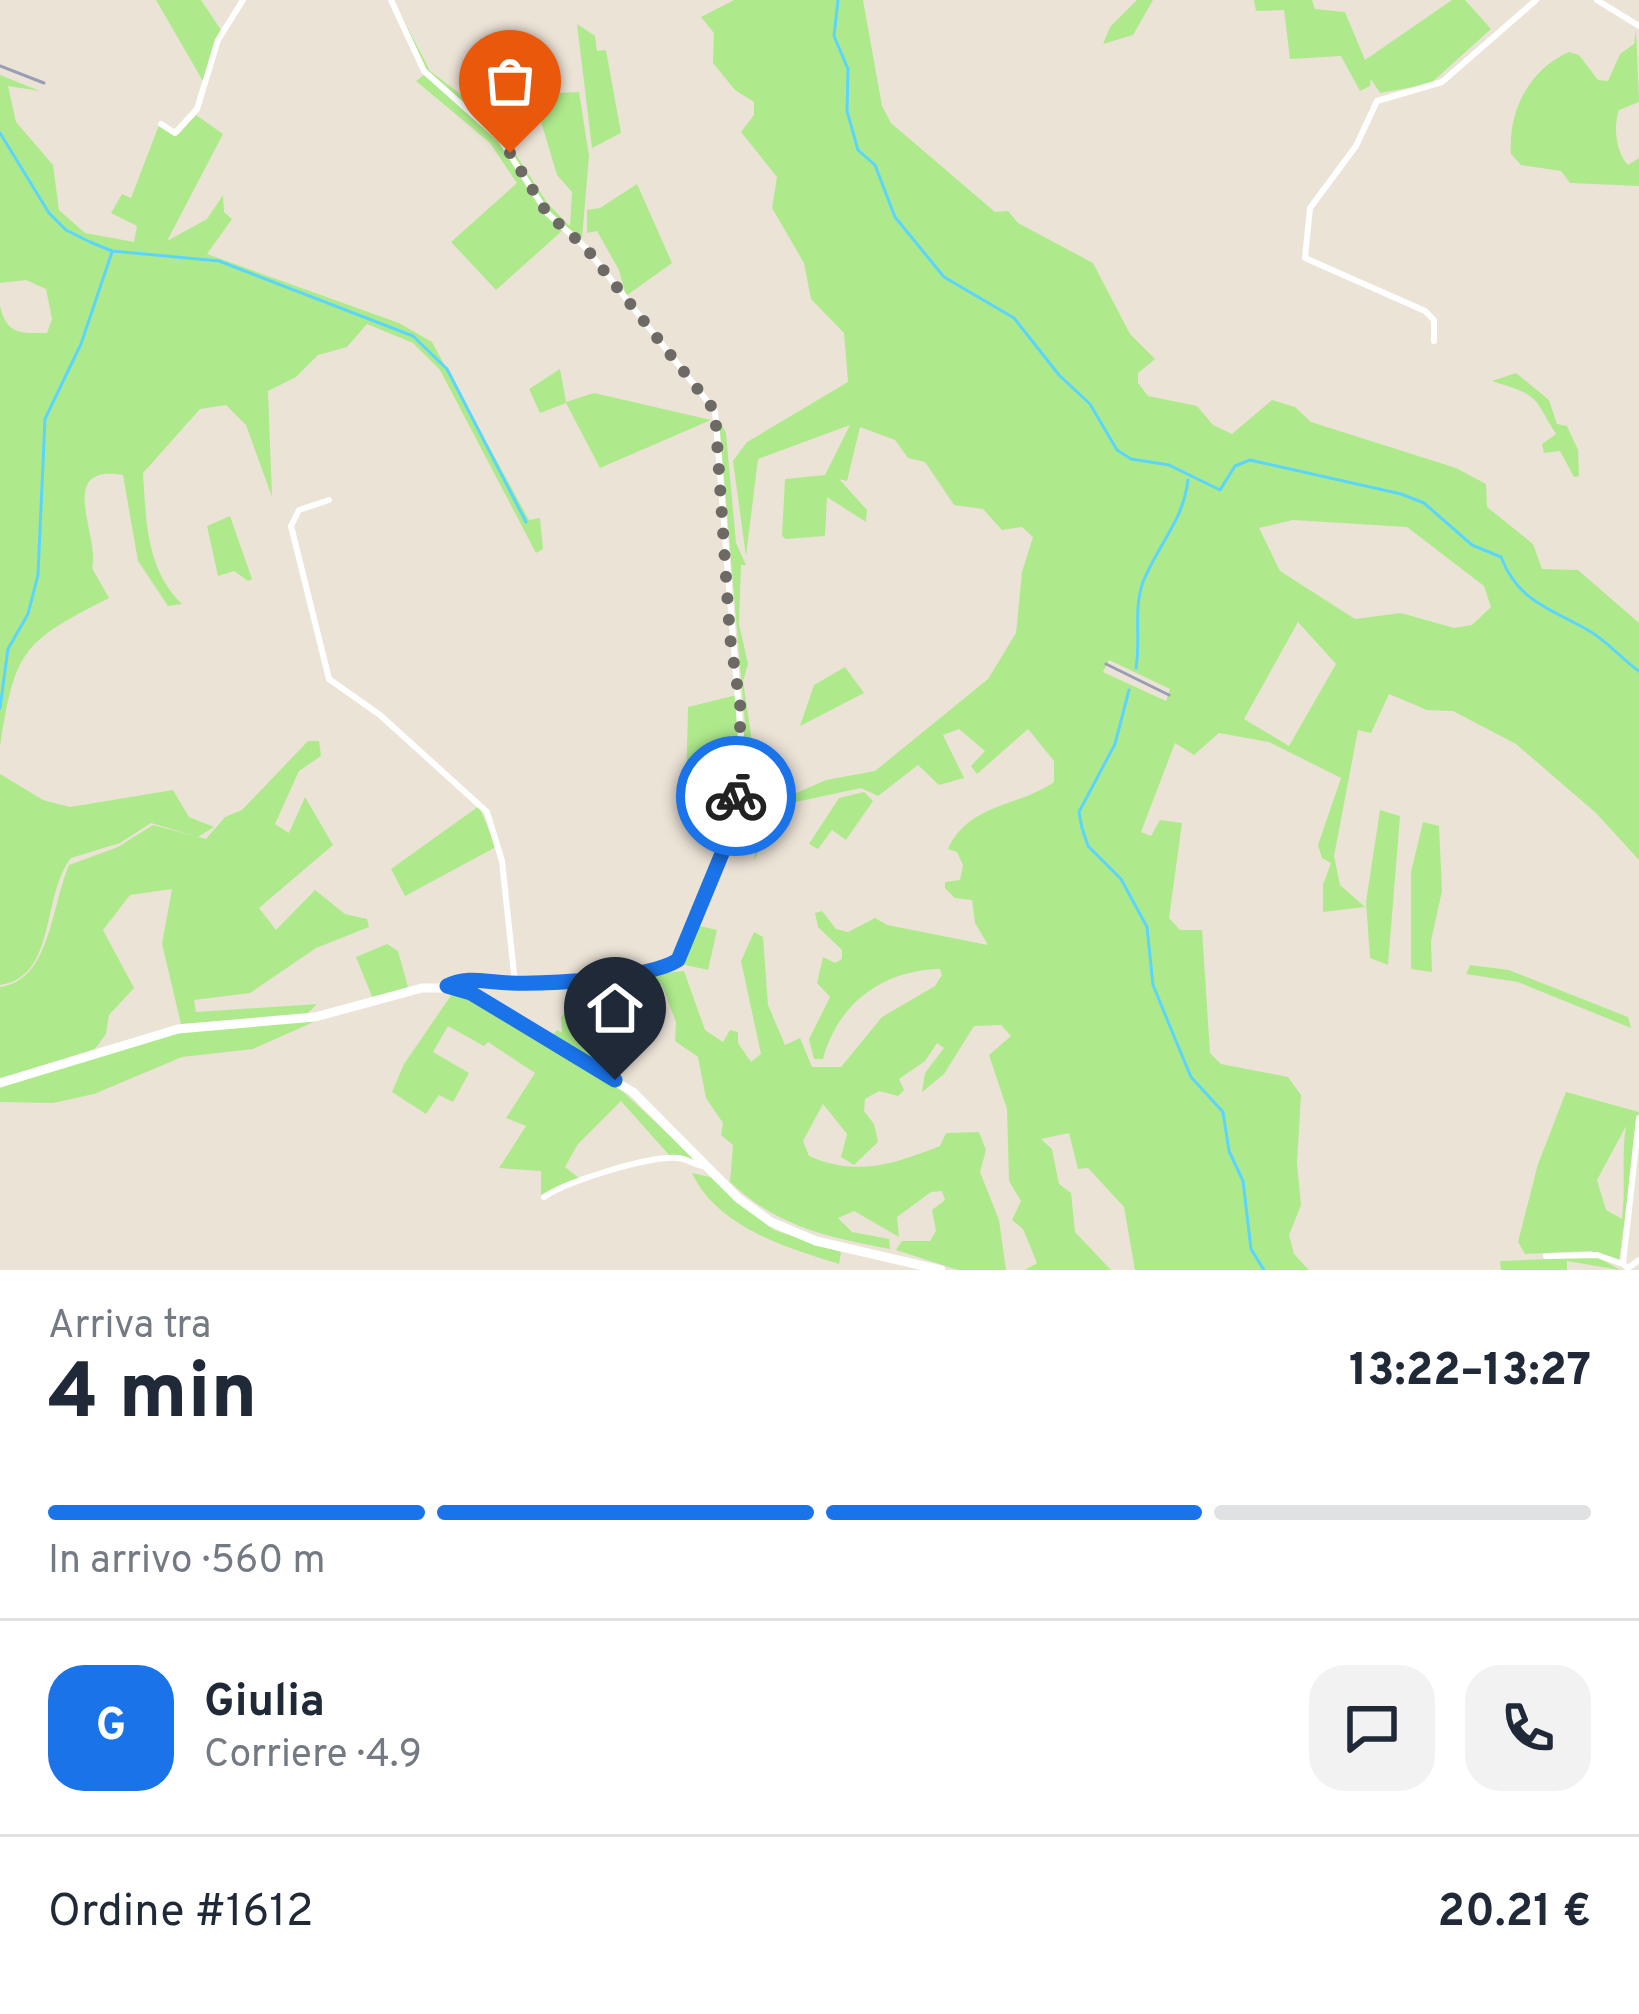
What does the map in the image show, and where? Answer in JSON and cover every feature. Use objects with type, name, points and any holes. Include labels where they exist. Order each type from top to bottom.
[{"type":"main road","points":[[0,1084],[183,1028],[315,1017],[422,988],[447,986],[491,1004],[626,1086],[753,1210],[790,1231],[941,1270]]},
{"type":"street","points":[[160,124],[173,134],[190,121],[218,40],[243,0]]},
{"type":"street","points":[[391,0],[424,73],[500,140],[547,213],[586,248],[711,404],[719,433],[730,637],[741,711],[741,754],[727,843],[678,960],[659,968],[515,983],[466,980],[447,986]]},
{"type":"street","points":[[1434,341],[1434,320],[1425,311],[1305,258],[1310,208],[1356,146],[1377,101],[1442,82],[1536,0]]},
{"type":"street","points":[[1597,0],[1639,26]]},
{"type":"street","points":[[329,500],[297,512],[291,529],[329,679],[380,716],[487,812],[502,855],[515,983]]},
{"type":"street","points":[[1624,1264],[1639,1118]]},
{"type":"street","points":[[544,1198],[570,1183],[628,1167],[680,1158],[708,1167]]},
{"type":"street","points":[[1546,1256],[1597,1255],[1632,1267],[1639,1260]]},
{"type":"green space","points":[[156,0],[201,0],[221,30],[204,83]]},
{"type":"green space","points":[[734,0],[863,0],[882,106],[891,123],[995,212],[1008,211],[1018,223],[1093,263],[1130,334],[1155,359],[1138,373],[1138,383],[1148,396],[1197,406],[1213,425],[1232,434],[1272,400],[1295,407],[1311,422],[1456,468],[1486,484],[1487,507],[1533,544],[1542,569],[1578,570],[1639,623],[1639,860],[1596,813],[1516,744],[1453,711],[1427,710],[1389,694],[1371,733],[1358,730],[1334,856],[1340,885],[1365,907],[1323,912],[1323,885],[1331,863],[1322,858],[1318,845],[1341,778],[1269,742],[1219,733],[1194,755],[1175,743],[1141,832],[1151,836],[1160,820],[1182,823],[1169,918],[1180,930],[1202,930],[1210,1053],[1221,1064],[1288,1077],[1301,1095],[1297,1163],[1301,1205],[1289,1235],[1294,1254],[1309,1270],[1135,1270],[1124,1207],[1088,1168],[1078,1169],[1069,1133],[1041,1139],[1052,1149],[1059,1184],[1071,1193],[1075,1232],[1111,1270],[1025,1270],[1037,1263],[1023,1229],[1012,1220],[1021,1201],[1009,1181],[1007,1109],[989,1055],[1011,1036],[1001,1025],[974,1026],[944,1074],[922,1092],[925,1073],[944,1048],[937,1043],[925,1061],[899,1079],[904,1090],[898,1096],[879,1091],[865,1099],[864,1111],[874,1124],[878,1142],[854,1165],[841,1157],[847,1134],[823,1104],[803,1141],[809,1156],[859,1167],[891,1163],[940,1146],[946,1133],[979,1132],[986,1150],[980,1172],[999,1220],[1006,1270],[958,1270],[896,1250],[902,1241],[930,1241],[936,1231],[932,1210],[945,1200],[942,1191],[931,1192],[897,1217],[899,1237],[854,1211],[838,1218],[852,1232],[889,1239],[890,1249],[804,1228],[766,1210],[730,1182],[733,1145],[721,1135],[723,1123],[706,1098],[698,1057],[675,1041],[676,1022],[662,985],[573,992],[564,983],[684,971],[705,1030],[723,1042],[730,1030],[738,1032],[738,1043],[751,1062],[761,1054],[741,961],[754,932],[763,937],[768,1005],[785,1045],[800,1038],[812,1067],[841,1067],[882,1017],[935,986],[942,975],[940,969],[919,971],[866,993],[840,1021],[823,1059],[814,1059],[809,1039],[830,997],[817,983],[823,957],[835,963],[842,959],[842,950],[818,927],[815,913],[822,911],[836,929],[848,932],[875,918],[887,925],[988,945],[975,923],[972,900],[955,898],[945,888],[945,882],[960,880],[963,865],[957,852],[948,849],[968,823],[1054,782],[1054,761],[1028,729],[977,774],[971,766],[985,751],[959,729],[943,735],[964,778],[939,785],[918,765],[878,796],[861,788],[758,810],[826,780],[875,771],[988,679],[1016,633],[1022,572],[1033,537],[1022,527],[1002,530],[983,509],[954,505],[925,462],[908,458],[895,440],[860,427],[847,481],[839,479],[867,510],[866,522],[827,497],[825,536],[786,539],[782,536],[785,479],[825,475],[850,425],[758,459],[746,556],[733,461],[747,442],[848,382],[844,333],[811,299],[804,263],[772,208],[777,177],[741,132],[754,115],[754,102],[735,90],[713,63],[714,33],[701,17]],"holes":[[[1293,520],[1407,527],[1484,586],[1491,607],[1472,625],[1454,628],[1401,613],[1355,619],[1280,571],[1259,528]],[[1298,622],[1336,664],[1289,746],[1244,719]],[[1109,660],[1170,689],[1166,701],[1103,672]]]},
{"type":"green space","points":[[1137,0],[1153,0],[1133,35],[1103,44],[1110,27]]},
{"type":"green space","points":[[1254,0],[1312,0],[1315,9],[1345,12],[1365,60],[1452,0],[1465,0],[1491,29],[1430,84],[1380,93],[1371,79],[1370,86],[1360,91],[1341,56],[1290,59],[1284,10],[1256,11]]},
{"type":"green space","points":[[395,3],[430,71],[492,118],[548,204],[570,226],[572,192],[557,175],[530,85],[542,76],[558,93],[579,92],[589,156],[582,238],[552,216],[501,138],[425,69]]},
{"type":"green space","points":[[577,24],[595,36],[597,51],[606,50],[621,133],[592,148]]},
{"type":"green space","points":[[1636,29],[1639,102],[1619,110],[1616,131],[1628,165],[1639,158],[1639,186],[1570,183],[1561,171],[1521,165],[1511,154],[1511,138],[1517,108],[1532,81],[1569,52],[1579,55],[1598,80],[1608,81],[1620,54],[1634,44]]},
{"type":"green space","points":[[0,75],[40,91],[8,86],[16,122],[53,165],[59,210],[85,233],[134,242],[137,226],[111,213],[122,194],[131,198],[159,125],[178,135],[196,115],[223,134],[167,241],[207,219],[223,195],[224,212],[232,219],[207,254],[399,323],[432,342],[529,520],[540,518],[543,549],[536,553],[440,370],[413,343],[367,324],[347,347],[318,355],[296,377],[268,391],[272,497],[246,425],[226,405],[200,409],[143,473],[155,560],[182,604],[168,606],[138,561],[123,475],[102,474],[90,480],[85,506],[92,568],[109,598],[57,626],[28,653],[11,689],[0,747],[0,306],[6,322],[22,332],[47,333],[52,319],[46,289],[26,280],[0,283]]},
{"type":"green space","points":[[424,75],[498,140],[563,230],[496,290],[451,242],[517,183],[490,143],[416,81]]},
{"type":"green space","points":[[637,184],[672,263],[626,296],[619,270],[597,231],[587,233],[587,210],[600,208]]},
{"type":"green space","points":[[560,369],[566,402],[594,393],[711,420],[600,468],[566,403],[540,413],[529,389]]},
{"type":"green space","points":[[1516,373],[1549,400],[1557,424],[1567,426],[1578,450],[1579,476],[1574,477],[1560,451],[1544,453],[1542,444],[1556,434],[1533,398],[1492,381]]},
{"type":"green space","points":[[719,419],[726,433],[736,543],[746,565],[741,565],[739,624],[748,664],[743,681],[751,734],[742,805],[732,831],[745,725]]},
{"type":"green space","points":[[230,516],[252,579],[248,581],[234,571],[218,576],[207,526]]},
{"type":"green space","points":[[845,667],[864,693],[800,726],[814,685]]},
{"type":"green space","points":[[737,695],[738,753],[731,806],[686,791],[688,707]]},
{"type":"green space","points":[[308,741],[319,741],[321,756],[299,771],[275,824],[289,833],[305,797],[333,845],[259,908],[276,930],[315,890],[345,914],[367,919],[369,927],[316,948],[250,993],[194,1000],[196,1012],[317,1004],[307,1014],[181,1024],[162,944],[172,889],[130,895],[103,930],[134,988],[109,1015],[106,1034],[95,1049],[0,1079],[0,987],[17,982],[39,957],[69,865],[118,847],[153,825],[206,839],[225,817],[242,810]]},
{"type":"green space","points":[[0,774],[43,800],[70,807],[173,790],[189,817],[214,827],[198,837],[151,823],[120,843],[71,858],[55,893],[40,951],[18,979],[0,985]]},
{"type":"green space","points":[[864,792],[873,801],[846,840],[832,830],[818,849],[809,844],[839,798]]},
{"type":"green space","points":[[479,806],[496,847],[405,896],[391,869]]},
{"type":"green space","points":[[1380,810],[1400,816],[1388,965],[1370,958],[1366,902]]},
{"type":"green space","points":[[775,813],[754,861],[758,826],[736,843],[721,869],[700,926],[717,930],[708,970],[681,964],[730,843],[755,815]]},
{"type":"green space","points":[[1423,822],[1439,826],[1442,891],[1431,941],[1432,972],[1411,969],[1411,872]]},
{"type":"green space","points":[[387,944],[398,951],[408,987],[373,999],[356,957]]},
{"type":"green space","points":[[1470,965],[1509,970],[1628,1017],[1631,1028],[1518,982],[1466,974]]},
{"type":"green space","points":[[454,991],[618,1087],[700,1164],[670,1156],[621,1101],[578,1144],[565,1167],[579,1178],[541,1197],[541,1171],[499,1168],[526,1126],[506,1118],[535,1073],[488,1042],[484,1046],[448,1026],[433,1052],[469,1073],[453,1102],[439,1095],[426,1114],[392,1092],[404,1064]]},
{"type":"green space","points":[[573,1003],[581,1014],[604,1008],[620,1031],[623,1063],[615,1074],[552,1035],[557,1030],[562,1033],[561,1017]]},
{"type":"green space","points":[[318,1020],[253,1049],[182,1057],[94,1094],[53,1103],[0,1102],[0,1087],[173,1033]]},
{"type":"green space","points":[[1566,1092],[1639,1112],[1619,1262],[1591,1251],[1525,1254],[1518,1242],[1538,1164]],"holes":[[[1626,1126],[1624,1195],[1622,1219],[1606,1210],[1597,1180]]]},
{"type":"green space","points":[[692,1173],[710,1177],[774,1230],[841,1252],[839,1264],[755,1233],[718,1208]]},
{"type":"green space","points":[[1598,1257],[1620,1270],[1567,1261],[1567,1270],[1501,1270],[1500,1261]]},
{"type":"waterway","points":[[838,0],[834,36],[848,69],[847,111],[858,150],[875,165],[895,217],[944,277],[1014,318],[1059,375],[1090,404],[1117,450],[1131,459],[1169,465],[1220,490],[1235,466],[1250,460],[1424,503],[1472,545],[1501,557],[1526,594],[1594,633],[1639,671]]},
{"type":"waterway","points":[[0,133],[49,213],[66,230],[90,242],[112,251],[219,261],[413,336],[447,369],[526,522]]},
{"type":"waterway","points":[[0,708],[8,649],[28,614],[38,575],[45,419],[81,344],[112,252]]},
{"type":"waterway","points":[[1136,668],[1143,582],[1176,521],[1188,480]]},
{"type":"waterway","points":[[1129,690],[1115,744],[1079,812],[1082,828],[1088,846],[1121,879],[1147,927],[1153,985],[1191,1077],[1223,1112],[1229,1151],[1243,1181],[1251,1249],[1264,1270]]},
{"type":"railway","points":[[0,66],[44,83]]},
{"type":"railway","points":[[1106,664],[1169,695]]},
{"type":"way so far","points":[[510,153],[547,213],[586,248],[715,411],[730,637],[741,711],[736,796]]},
{"type":"route","points":[[615,1080],[471,993],[447,986],[466,980],[515,983],[623,973],[662,968],[678,960],[728,839],[736,796]]}]
